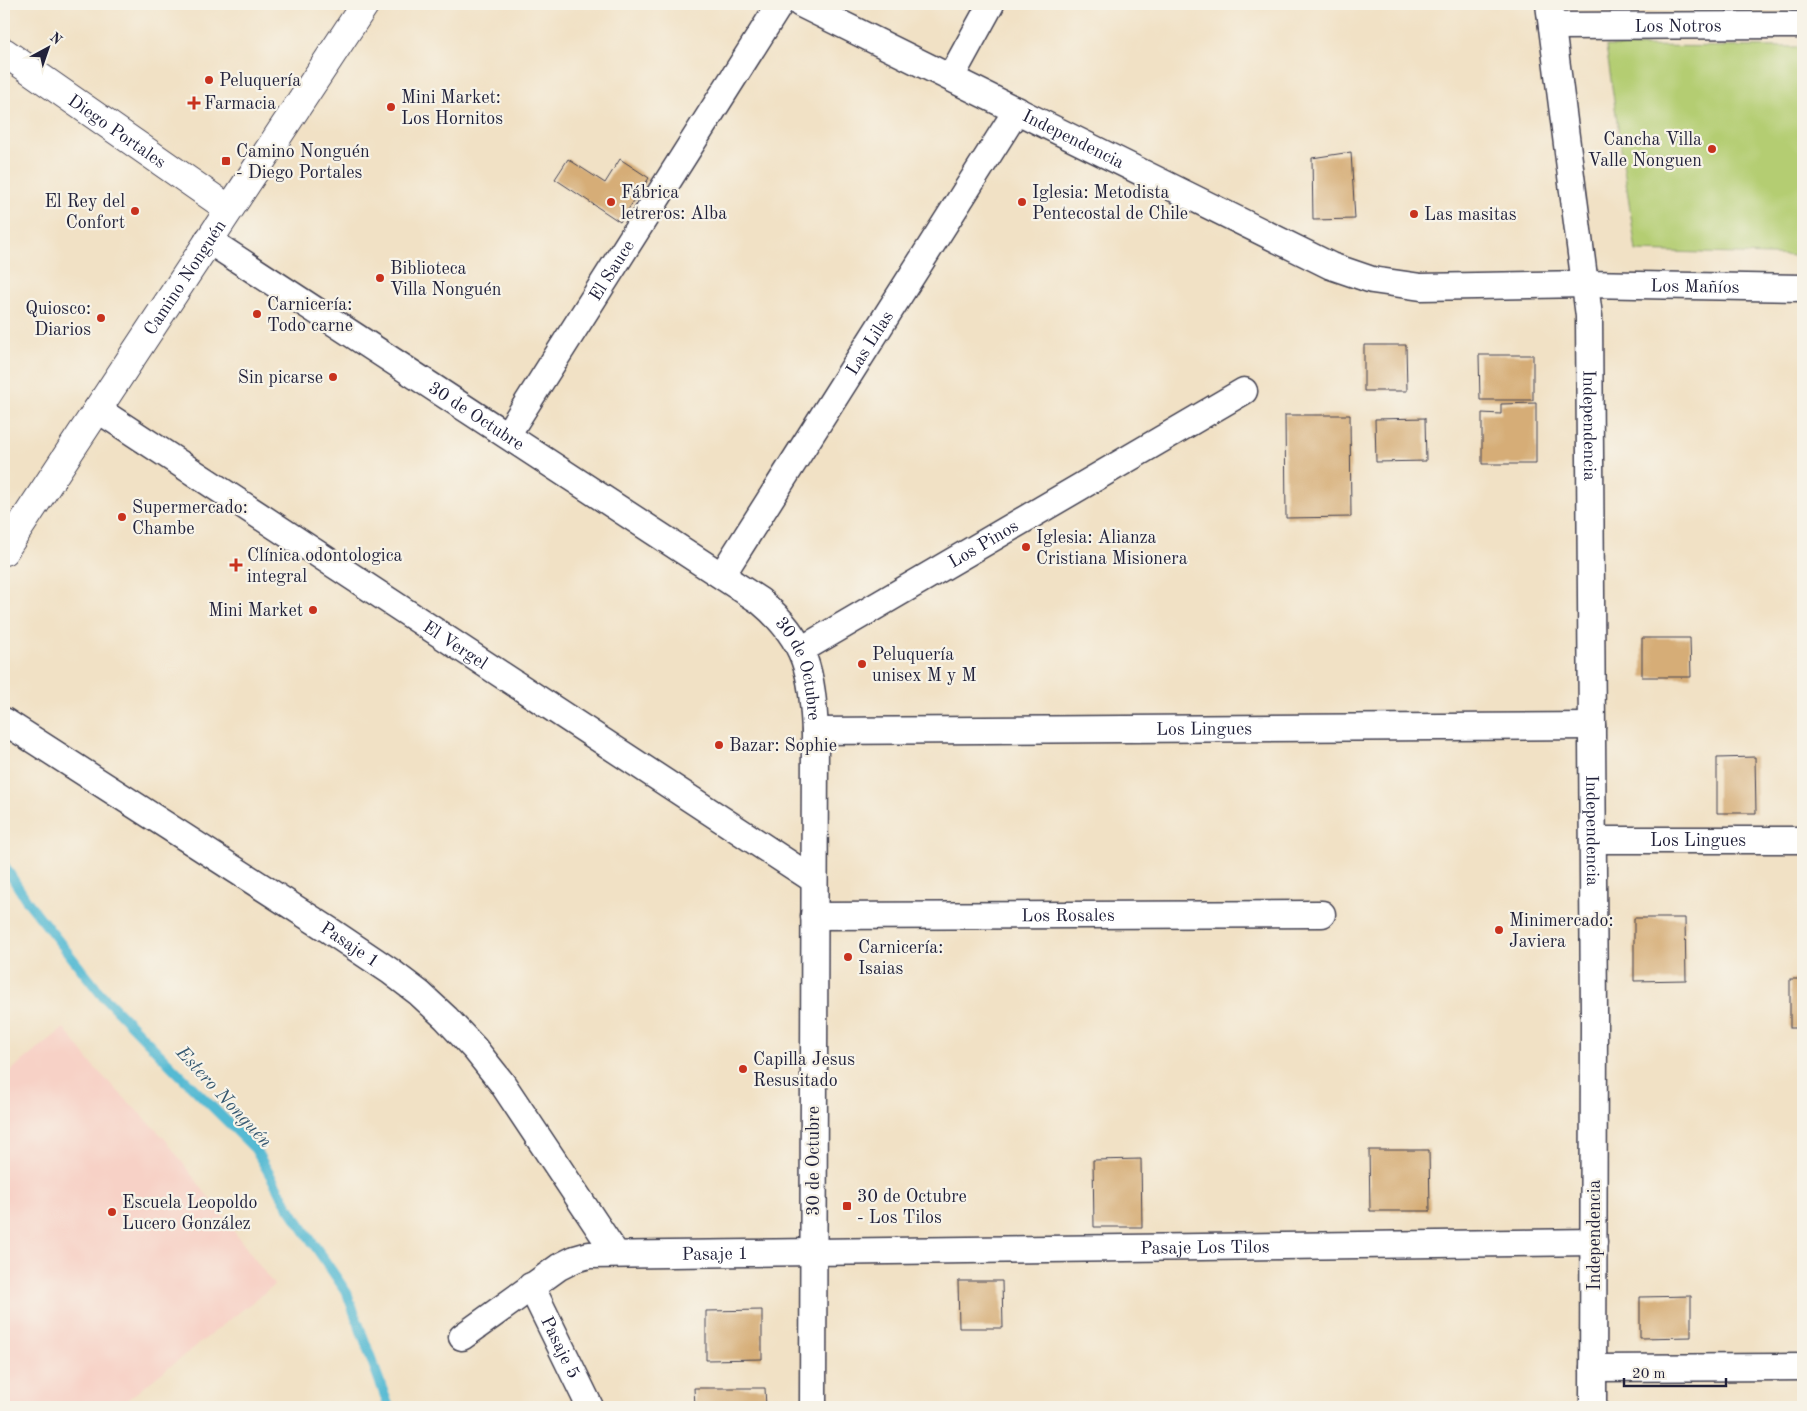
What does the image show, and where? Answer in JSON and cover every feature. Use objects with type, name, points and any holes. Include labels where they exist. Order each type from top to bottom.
[{"type":"main road","name":"Camino Nonguén","points":[[4,551],[365,4]]},
{"type":"main road","name":"Diego Portales","points":[[4,52],[228,209]]},
{"type":"street","name":"El Sauce","points":[[507,435],[780,4]]},
{"type":"street","name":"Independencia","points":[[801,4],[1331,266],[1372,280],[1421,287],[1584,284]]},
{"type":"street","points":[[951,77],[990,4]]},
{"type":"street","name":"Independencia","points":[[1551,15],[1589,316],[1593,840],[1593,1407]]},
{"type":"street","name":"Los Notros","points":[[1551,15],[1801,18]]},
{"type":"street","name":"Las Lilas","points":[[722,576],[1017,110]]},
{"type":"street","name":"30 de Octubre","points":[[208,240],[760,601],[776,614],[801,650],[808,669],[813,692],[815,732],[813,1407]]},
{"type":"street","name":"Los Mañíos","points":[[1584,284],[1803,288]]},
{"type":"street","name":"Los Pinos","points":[[801,650],[1244,392]]},
{"type":"street","name":"El Vergel","points":[[98,408],[814,880]]},
{"type":"street","name":"Pasaje 1","points":[[4,720],[329,930],[419,993],[476,1049],[616,1254]]},
{"type":"street","name":"Los Lingues","points":[[815,732],[1592,726]]},
{"type":"street","name":"Los Lingues","points":[[1593,840],[1803,840]]},
{"type":"street","name":"Los Rosales","points":[[814,916],[1322,914]]},
{"type":"street","name":"Pasaje Los Tilos","points":[[813,1253],[1594,1242]]},
{"type":"street","name":"Pasaje 1","points":[[462,1337],[531,1286],[575,1259],[616,1254],[813,1253]]},
{"type":"street","name":"Pasaje 5","points":[[531,1286],[590,1407]]},
{"type":"street","points":[[1593,1368],[1803,1367]]},
{"type":"shaded area","name":"Escuela Leopoldo Lucero González","points":[[64,1028],[94,1067],[165,1139],[274,1285],[118,1407],[4,1407],[4,1076]]},
{"type":"green space","name":"Cancha Villa Valle Nonguen","points":[[1606,46],[1803,47],[1803,256],[1636,251]]},
{"type":"building","points":[[1351,152],[1355,219],[1313,220],[1312,158]]},
{"type":"building","name":"Fábrica letreros: Alba","points":[[568,159],[605,183],[620,159],[649,178],[620,222],[555,179]]},
{"type":"building","points":[[1364,345],[1406,345],[1407,391],[1364,391]]},
{"type":"building","points":[[1479,355],[1533,355],[1533,400],[1480,400]]},
{"type":"building","points":[[1536,403],[1536,464],[1482,464],[1482,413],[1501,414],[1501,404]]},
{"type":"building","points":[[1285,415],[1350,415],[1351,517],[1286,518]]},
{"type":"building","points":[[1425,418],[1426,461],[1376,462],[1375,419]]},
{"type":"building","points":[[1642,638],[1690,638],[1691,677],[1642,677]]},
{"type":"building","points":[[1755,757],[1756,813],[1717,813],[1717,758]]},
{"type":"building","points":[[1634,918],[1685,918],[1686,980],[1634,981]]},
{"type":"building","points":[[1790,979],[1803,979],[1803,1028],[1790,1028]]},
{"type":"building","points":[[1369,1150],[1429,1150],[1430,1211],[1370,1211]]},
{"type":"building","points":[[1141,1159],[1142,1227],[1094,1227],[1093,1160]]},
{"type":"building","points":[[958,1281],[1002,1281],[1003,1328],[959,1328]]},
{"type":"building","points":[[1691,1296],[1691,1337],[1640,1338],[1640,1297]]},
{"type":"building","points":[[762,1310],[762,1359],[706,1360],[706,1311]]},
{"type":"building","points":[[694,1388],[765,1388],[766,1407],[695,1407]]},
{"type":"waterway","name":"Estero Nonguén","points":[[4,865],[27,901],[100,993],[255,1149],[289,1208],[347,1293],[389,1407]]},
{"type":"place","name":"Peluquería","points":[[209,80]]},
{"type":"place","name":"Farmacia","points":[[194,103]]},
{"type":"place","name":"Mini Market: Los Hornitos","points":[[391,107]]},
{"type":"place","name":"Cancha Villa Valle Nonguen","points":[[1712,149]]},
{"type":"place","name":"Camino Nonguén - Diego Portales","points":[[226,161]]},
{"type":"place","name":"Fábrica letreros: Alba","points":[[611,202]]},
{"type":"place","name":"Iglesia: Metodista Pentecostal de Chile","points":[[1022,202]]},
{"type":"place","name":"El Rey del Confort","points":[[135,211]]},
{"type":"place","name":"Las masitas","points":[[1414,214]]},
{"type":"place","name":"Biblioteca Villa Nonguén","points":[[380,278]]},
{"type":"place","name":"Carnicería: Todo carne","points":[[257,314]]},
{"type":"place","name":"Quiosco: Diarios","points":[[101,318]]},
{"type":"place","name":"Sin picarse","points":[[333,377]]},
{"type":"place","name":"Supermercado: Chambe","points":[[122,517]]},
{"type":"place","name":"Iglesia: Alianza Cristiana Misionera","points":[[1026,547]]},
{"type":"place","name":"Clínica odontologica integral","points":[[236,565]]},
{"type":"place","name":"Mini Market","points":[[313,610]]},
{"type":"place","name":"Peluquería unisex M y M","points":[[862,664]]},
{"type":"place","name":"Bazar: Sophie","points":[[719,745]]},
{"type":"place","name":"Minimercado: Javiera","points":[[1499,930]]},
{"type":"place","name":"Carnicería: Isaias","points":[[848,957]]},
{"type":"place","name":"Capilla Jesus Resusitado","points":[[743,1069]]},
{"type":"place","name":"30 de Octubre - Los Tilos","points":[[847,1206]]},
{"type":"place","name":"Escuela Leopoldo Lucero González","points":[[112,1212]]}]
